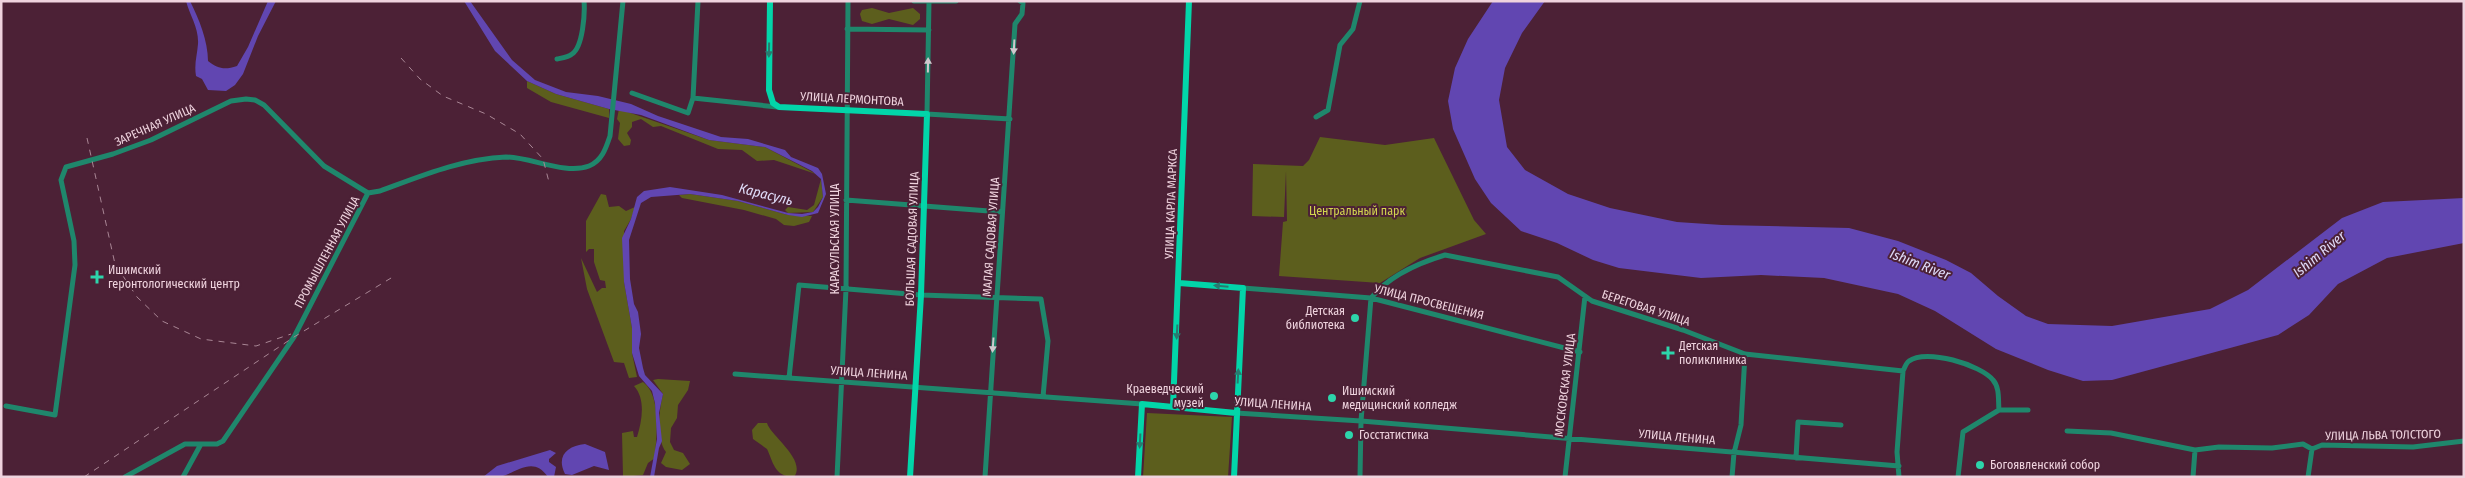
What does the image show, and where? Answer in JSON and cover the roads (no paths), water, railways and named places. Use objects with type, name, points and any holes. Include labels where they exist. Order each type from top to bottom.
[{"type":"main road","points":[[770,1],[768,90],[774,103],[779,107]]},
{"type":"main road","name":"УЛИЦА КАРЛА МАРКСА","points":[[1173,408],[1189,1]]},
{"type":"main road","name":"УЛИЦА ЛЕРМОНТОВА","points":[[779,107],[927,114]]},
{"type":"main road","name":"БОЛЬШАЯ САДОВАЯ УЛИЦА","points":[[910,477],[921,295],[927,114]]},
{"type":"main road","name":"УЛИЦА ПРОСВЕЩЕНИЯ","points":[[1179,283],[1243,288]]},
{"type":"main road","points":[[1234,477],[1243,288]]},
{"type":"main road","points":[[1138,477],[1142,404]]},
{"type":"main road","name":"УЛИЦА ЛЕНИНА","points":[[1142,404],[1236,413]]},
{"type":"street","points":[[557,59],[572,55],[577,49],[584,20],[584,1]]},
{"type":"street","name":"ПРОМЫШЛЕННАЯ УЛИЦА","points":[[126,477],[185,444],[223,441],[294,338],[368,194],[380,192],[457,164],[507,157],[579,169],[590,166],[602,156],[606,148],[612,119],[623,1]]},
{"type":"street","points":[[632,93],[688,113],[693,98],[698,1]]},
{"type":"street","name":"КАРАСУЛЬСКАЯ УЛИЦА","points":[[837,477],[846,289],[848,1]]},
{"type":"street","points":[[914,1],[956,1]]},
{"type":"street","name":"МАЛАЯ САДОВАЯ УЛИЦА","points":[[985,477],[1015,24],[1022,14],[1022,3],[1020,1]]},
{"type":"street","points":[[1316,117],[1328,110],[1340,45],[1353,29],[1360,1]]},
{"type":"street","name":"БОЛЬШАЯ САДОВАЯ УЛИЦА","points":[[927,114],[930,2]]},
{"type":"street","points":[[847,29],[929,30]]},
{"type":"street","name":"УЛИЦА ЛЕРМОНТОВА","points":[[693,98],[779,107]]},
{"type":"street","name":"ЗАРЕЧНАЯ УЛИЦА","points":[[6,406],[55,415],[75,265],[74,241],[61,180],[66,167],[144,143],[231,101],[246,99],[256,100],[264,104],[324,166],[368,194]]},
{"type":"street","name":"УЛИЦА ЛЕРМОНТОВА","points":[[927,114],[1010,120]]},
{"type":"street","points":[[846,200],[1002,212]]},
{"type":"street","name":"БЕРЕГОВАЯ УЛИЦА","points":[[1372,298],[1381,285],[1427,260],[1445,255],[1558,277],[1592,301],[1683,330],[1746,354],[1904,371]]},
{"type":"street","points":[[789,378],[799,285],[921,295],[1041,299],[1048,342],[1043,397]]},
{"type":"street","name":"УЛИЦА ПРОСВЕЩЕНИЯ","points":[[1243,288],[1372,298],[1580,352]]},
{"type":"street","name":"МОСКОВСКАЯ УЛИЦА","points":[[1565,477],[1585,296]]},
{"type":"street","points":[[1360,477],[1360,421],[1372,298]]},
{"type":"street","points":[[1732,477],[1734,453],[1741,425],[1746,354]]},
{"type":"street","points":[[1899,477],[1898,452],[1904,371],[1907,362],[1923,356],[1942,358],[1974,368],[1986,374],[1994,380],[1998,388],[1999,410]]},
{"type":"street","name":"УЛИЦА ЛЕНИНА","points":[[735,374],[1142,404]]},
{"type":"street","points":[[1958,477],[1963,432],[1999,410],[2028,410]]},
{"type":"street","name":"УЛИЦА ЛЕНИНА","points":[[1236,413],[1360,421],[1899,466]]},
{"type":"street","points":[[1796,458],[1798,422],[1840,425]]},
{"type":"street","name":"УЛИЦА ЛЬВА ТОЛСТОГО","points":[[2067,431],[2111,433],[2195,450],[2219,447],[2272,448],[2303,444],[2312,449],[2322,444],[2413,447],[2464,441]]},
{"type":"street","points":[[183,477],[202,444]]},
{"type":"street","points":[[2308,477],[2312,449]]},
{"type":"street","points":[[2193,477],[2195,450]]},
{"type":"water","points":[[186,1],[190,1],[200,23],[205,38],[208,61],[218,67],[229,68],[237,66],[248,47],[268,1],[276,1],[258,36],[243,74],[235,85],[226,91],[208,90],[202,79],[196,76],[195,64],[198,38]]},
{"type":"water","points":[[464,1],[470,1],[512,60],[535,80],[566,92],[598,96],[631,104],[658,116],[721,137],[748,139],[785,150],[791,157],[818,168],[822,174],[826,194],[818,213],[802,217],[738,201],[690,194],[651,197],[641,203],[629,240],[630,279],[634,304],[638,312],[641,334],[639,348],[645,375],[663,394],[659,413],[662,441],[654,477],[650,477],[657,439],[655,403],[652,391],[639,376],[632,353],[632,328],[624,282],[622,238],[631,219],[637,197],[644,191],[670,187],[722,195],[788,213],[802,214],[813,212],[818,207],[823,197],[821,179],[812,171],[765,147],[709,140],[641,115],[609,109],[556,94],[527,81],[495,51]]},
{"type":"water","name":"Ishim River","points":[[1493,1],[1545,1],[1522,33],[1505,68],[1499,100],[1507,147],[1525,170],[1568,194],[1610,208],[1677,222],[1849,228],[1898,241],[1946,260],[1971,273],[2026,316],[2048,324],[2112,326],[2210,309],[2248,290],[2342,218],[2383,202],[2464,198],[2464,243],[2387,258],[2338,284],[2309,315],[2278,335],[2112,380],[2083,381],[2048,370],[1996,349],[1935,311],[1898,294],[1824,278],[1761,275],[1701,278],[1619,268],[1593,260],[1557,243],[1521,231],[1491,203],[1475,179],[1453,129],[1448,101],[1455,68],[1468,39]]},
{"type":"water","points":[[585,444],[605,452],[609,470],[594,466],[572,475],[565,474],[562,462],[565,453],[573,447]]},
{"type":"water","points":[[550,450],[556,453],[549,459],[549,462],[556,467],[554,477],[548,477],[543,471],[532,466],[521,468],[501,477],[483,477],[497,466]]},
{"type":"railway","points":[[401,58],[420,79],[443,96],[486,114],[520,134],[543,159],[549,182]]},
{"type":"railway","points":[[87,138],[115,264],[137,297],[162,321],[201,339],[256,346],[291,334]]},
{"type":"railway","points":[[84,477],[294,337],[396,275]]},
{"type":"place","name":"Ишимский геронтологический центр","points":[[97,277]]},
{"type":"place","name":"Детская библиотека","points":[[1355,318]]},
{"type":"place","name":"Детская поликлиника","points":[[1668,353]]},
{"type":"place","name":"Краеведческий музей","points":[[1214,396]]},
{"type":"place","name":"Ишимский медицинский колледж","points":[[1332,398]]},
{"type":"place","name":"Госстатистика","points":[[1349,435]]},
{"type":"place","name":"Богоявленский собор","points":[[1980,465]]},
{"type":"water label","name":"Карасуль","points":[[766,194]]},
{"type":"park label","name":"Центральный парк","points":[[1357,211]]}]
